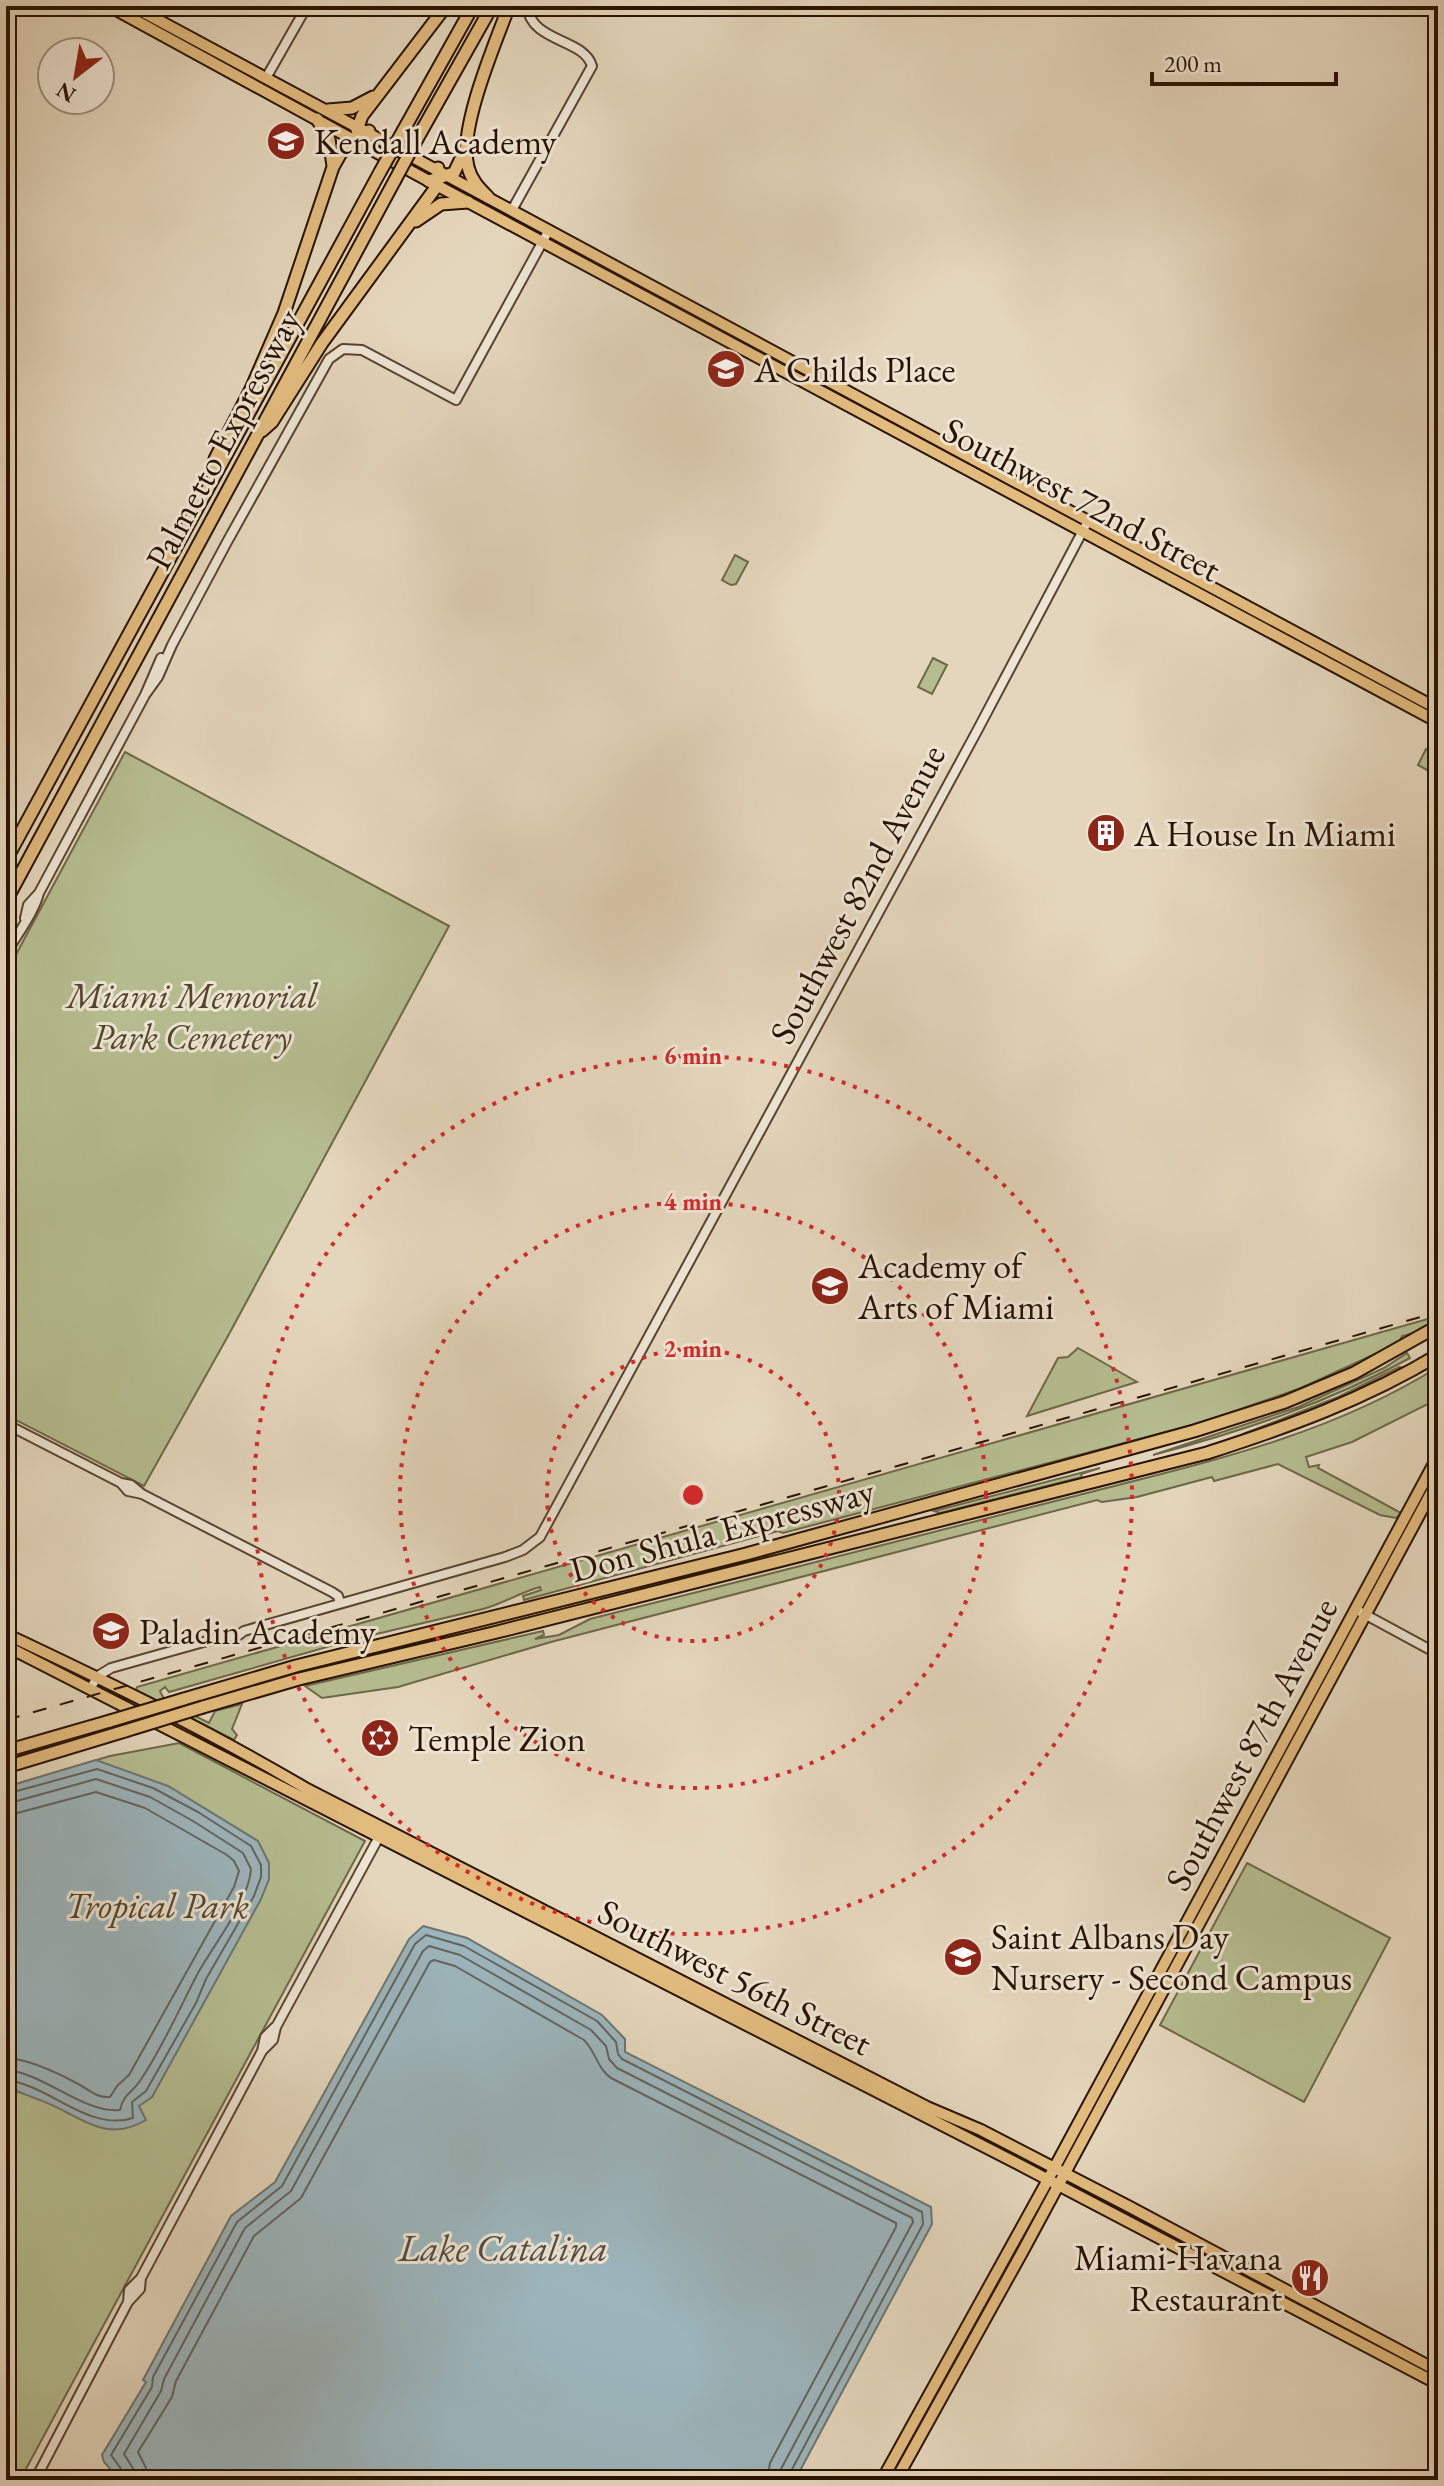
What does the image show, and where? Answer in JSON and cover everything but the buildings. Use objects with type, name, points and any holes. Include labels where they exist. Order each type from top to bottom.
[{"type":"highway","points":[[211,483],[215,459],[251,389],[284,313],[333,167],[343,147],[360,135],[376,95],[446,6]]},
{"type":"highway","name":"Palmetto Expressway","points":[[6,860],[473,6]]},
{"type":"highway","name":"Palmetto Expressway","points":[[6,901],[255,437],[492,6]]},
{"type":"highway","points":[[255,437],[272,422],[322,343],[410,227],[438,178],[458,167],[466,148],[477,98],[509,6]]},
{"type":"highway","points":[[328,110],[357,106],[376,95]]},
{"type":"highway","points":[[317,119],[329,139],[333,167]]},
{"type":"highway","points":[[466,148],[471,176],[488,197]]},
{"type":"highway","points":[[410,227],[436,206],[468,202]]},
{"type":"highway","name":"Don Shula Expressway","points":[[6,1751],[296,1666],[746,1554],[1194,1431],[1285,1402],[1354,1373],[1438,1326]]},
{"type":"highway","name":"Don Shula Expressway","points":[[6,1767],[299,1679],[1207,1453],[1294,1425],[1375,1390],[1438,1355]]},
{"type":"main road","name":"Southwest 72nd Street","points":[[109,6],[328,110],[360,135],[438,178],[468,202],[506,221],[546,235]]},
{"type":"main road","name":"Southwest 72nd Street","points":[[132,6],[170,33],[317,119],[360,135],[438,178],[488,197],[546,235],[1418,705],[1438,722]]},
{"type":"main road","points":[[506,221],[512,210]]},
{"type":"main road","name":"Southwest 72nd Street","points":[[1418,705],[1438,709]]},
{"type":"main road","name":"Southwest 87th Avenue","points":[[1361,1612],[1438,1456]]},
{"type":"main road","name":"Southwest 87th Avenue","points":[[896,2480],[1009,2275],[1053,2182],[1348,1634],[1438,1480]]},
{"type":"main road","name":"Southwest 56th Street","points":[[6,1634],[98,1676],[222,1739],[381,1833]]},
{"type":"main road","name":"Southwest 56th Street","points":[[6,1646],[381,1833],[856,2076],[1438,2384]]},
{"type":"main road","name":"Southwest 56th Street","points":[[856,2076],[1059,2171],[1438,2371]]},
{"type":"main road","name":"Southwest 87th Avenue","points":[[882,2480],[1005,2258],[1053,2182]]},
{"type":"main road","points":[[1005,2258],[1009,2262],[1009,2275]]},
{"type":"street","points":[[266,78],[307,6]]},
{"type":"street","points":[[512,210],[590,72],[592,62],[586,55],[541,30],[532,22],[527,6]]},
{"type":"street","points":[[6,954],[25,919],[28,905],[39,893],[162,658],[172,645],[321,370],[337,352],[352,348],[367,352],[456,400],[546,235]]},
{"type":"street","name":"Southwest 82nd Avenue","points":[[340,1603],[511,1555],[534,1542],[549,1524],[1086,526]]},
{"type":"street","points":[[6,1424],[121,1483],[128,1491],[142,1494],[338,1596],[340,1603],[244,1631],[236,1637],[225,1636],[111,1668],[98,1676],[90,1689]]},
{"type":"street","points":[[1361,1612],[1438,1654]]},
{"type":"street","points":[[34,2478],[128,2302],[129,2290],[141,2278],[262,2051],[273,2040],[276,2027],[381,1833]]},
{"type":"green space","points":[[735,555],[748,562],[736,584],[731,585],[722,580]]},
{"type":"green space","points":[[933,658],[947,665],[932,694],[918,687]]},
{"type":"green space","points":[[1426,749],[1438,756],[1438,776],[1418,765]]},
{"type":"green space","name":"Miami Memorial Park Cemetery","points":[[125,752],[449,926],[144,1486],[6,1415],[6,973]]},
{"type":"green space","points":[[1438,1316],[1438,1327],[1402,1336],[1399,1343],[1301,1388],[1200,1423],[783,1533],[778,1531],[524,1600],[523,1596],[541,1590],[540,1587],[483,1609],[355,1639],[169,1692],[165,1687],[160,1691],[165,1701],[209,1723],[215,1711],[242,1704],[232,1729],[237,1735],[234,1740],[136,1690],[137,1687]]},
{"type":"green space","points":[[1078,1348],[1137,1382],[1027,1416],[1058,1358],[1068,1357]]},
{"type":"green space","points":[[1407,1353],[1410,1358],[1316,1402],[1252,1426],[1153,1455],[1298,1407],[1384,1368]]},
{"type":"green space","points":[[1399,1367],[1405,1368],[1314,1409],[1243,1434],[1338,1397]]},
{"type":"green space","points":[[1438,1367],[1438,1399],[1352,1442],[1306,1457],[1309,1467],[1319,1465],[1318,1468],[1401,1513],[1396,1518],[1380,1515],[1278,1464],[1137,1497],[1097,1500],[551,1642],[398,1687],[322,1698],[305,1686],[543,1631],[544,1635],[535,1639],[559,1635],[590,1619],[1211,1461],[1350,1413]]},
{"type":"green space","points":[[1100,1468],[1081,1474],[1082,1477],[940,1513],[934,1511]]},
{"type":"green space","name":"Tropical Park","points":[[179,1743],[365,1841],[20,2480],[6,2480],[6,1787],[110,1756]]},
{"type":"green space","points":[[1247,1863],[1390,1938],[1304,2102],[1160,2025]]},
{"type":"water","points":[[96,1760],[168,1786],[258,1841],[269,1863],[269,1879],[261,1899],[152,2097],[139,2106],[146,2120],[124,2129],[94,2125],[6,2087],[6,1787]]},
{"type":"water","name":"Lake Catalina","points":[[423,1926],[467,1938],[602,2015],[625,2039],[625,2052],[931,2207],[932,2224],[795,2480],[120,2480],[104,2462],[102,2455],[146,2382],[143,2380],[231,2216],[275,2182],[409,1939]]},
{"type":"railway","points":[[6,1720],[1438,1312]]},
{"type":"place","name":"Kendall Academy","points":[[286,141]]},
{"type":"place","name":"A Childs Place","points":[[726,369]]},
{"type":"place","name":"A House In Miami","points":[[1106,833]]},
{"type":"place","name":"Academy of Arts of Miami","points":[[830,1286]]},
{"type":"place","name":"Paladin Academy","points":[[111,1631]]},
{"type":"place","name":"Temple Zion","points":[[380,1738]]},
{"type":"place","name":"Saint Albans Day Nursery - Second Campus","points":[[963,1957]]},
{"type":"place","name":"Miami-Havana Restaurant","points":[[1310,2278]]}]
